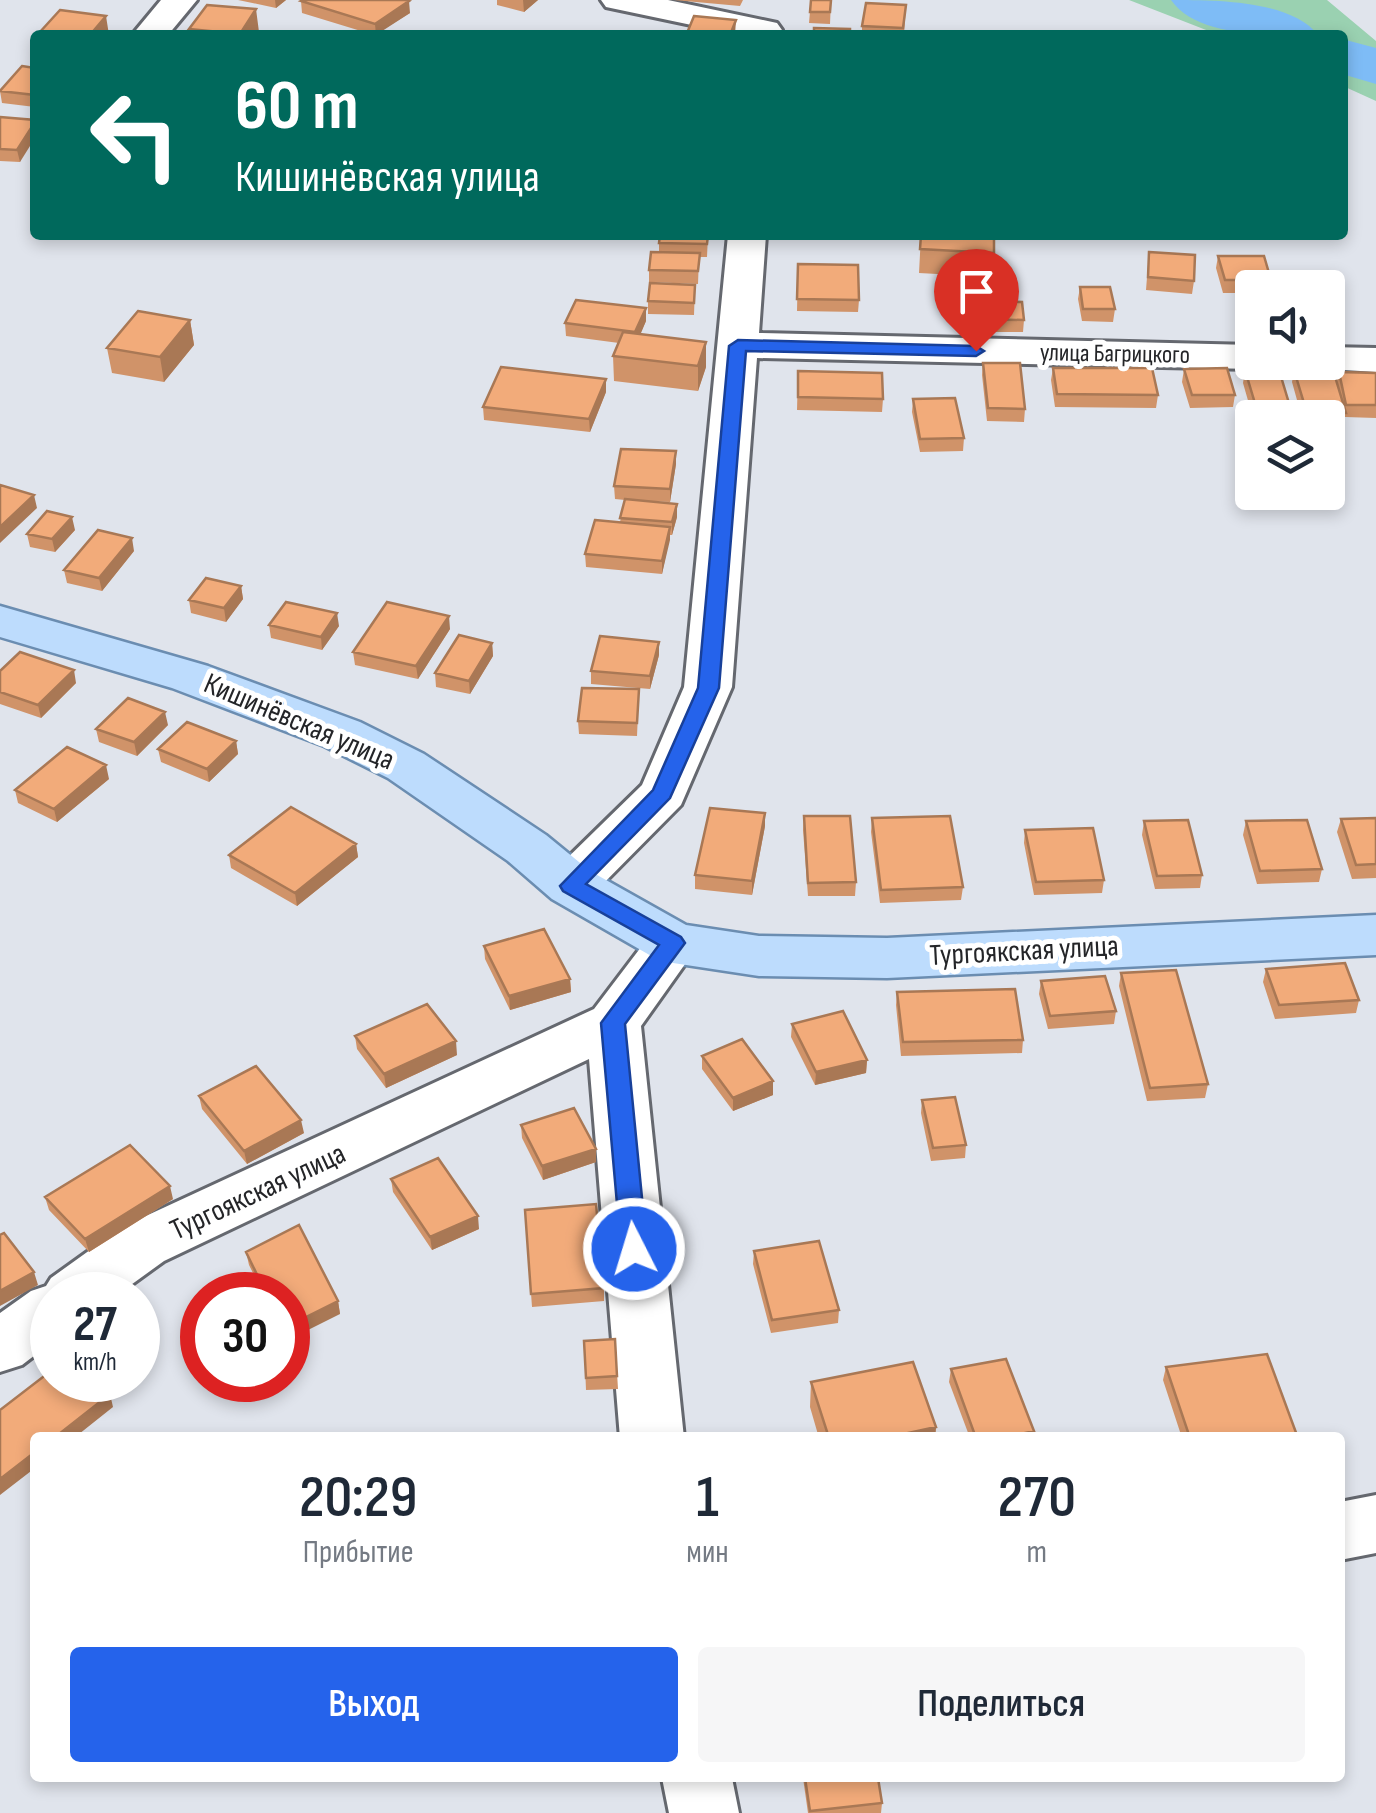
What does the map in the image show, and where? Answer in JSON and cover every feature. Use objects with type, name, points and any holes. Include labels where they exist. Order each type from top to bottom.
[{"type":"main road","name":"Кишинёвская улица","points":[[0,622],[190,677],[342,734],[406,766],[526,848],[571,886],[673,943]]},
{"type":"main road","name":"Тургоякская улица","points":[[673,943],[759,956],[887,958],[1376,935]]},
{"type":"street","points":[[153,30],[180,0]]},
{"type":"street","points":[[618,0],[765,22]]},
{"type":"street","points":[[571,886],[663,793],[708,688],[747,240]]},
{"type":"street","name":"улица Багрицкого","points":[[738,346],[1235,358]]},
{"type":"street","points":[[1345,359],[1376,360]]},
{"type":"street","points":[[651,1432],[613,1023],[673,943]]},
{"type":"street","name":"Тургоякская улица","points":[[104,1272],[143,1244],[613,1023]]},
{"type":"street","points":[[0,1347],[30,1325]]},
{"type":"street","points":[[1345,1530],[1376,1524]]},
{"type":"street","points":[[697,1782],[704,1813]]},
{"type":"green space","points":[[1129,0],[1327,0],[1376,41],[1376,101],[1348,88],[1348,30],[1206,30]]},
{"type":"building","points":[[303,0],[405,0],[409,1],[375,24]]},
{"type":"building","points":[[811,0],[831,0],[830,12],[810,12]]},
{"type":"building","points":[[866,3],[906,5],[903,28],[862,26]]},
{"type":"building","points":[[207,5],[256,9],[243,30],[189,29]]},
{"type":"building","points":[[60,10],[106,16],[94,30],[42,30]]},
{"type":"building","points":[[694,16],[736,20],[732,30],[688,30]]},
{"type":"building","points":[[22,66],[30,67],[30,94],[0,91]]},
{"type":"building","points":[[0,117],[30,120],[30,130],[17,150],[0,149]]},
{"type":"building","points":[[659,240],[707,240],[707,244],[659,243]]},
{"type":"building","points":[[921,240],[994,240],[994,253],[920,249]]},
{"type":"building","points":[[651,252],[700,253],[698,271],[649,270]]},
{"type":"building","points":[[1149,252],[1195,255],[1194,281],[1148,277]]},
{"type":"building","points":[[1218,256],[1264,256],[1268,270],[1235,270],[1235,280],[1225,280]]},
{"type":"building","points":[[798,264],[858,265],[859,300],[797,299]]},
{"type":"building","points":[[650,283],[695,285],[694,303],[648,301]]},
{"type":"building","points":[[1080,287],[1110,287],[1115,309],[1083,309]]},
{"type":"building","points":[[576,300],[646,308],[635,332],[565,323]]},
{"type":"building","points":[[974,301],[1022,302],[1024,320],[975,319]]},
{"type":"building","points":[[138,311],[190,320],[160,357],[107,348]]},
{"type":"building","points":[[623,332],[706,342],[698,366],[613,356]]},
{"type":"building","points":[[983,363],[1020,363],[1025,409],[988,408]]},
{"type":"building","points":[[501,367],[606,379],[589,419],[483,407]]},
{"type":"building","points":[[1053,368],[1152,368],[1158,395],[1057,394]]},
{"type":"building","points":[[1227,368],[1235,395],[1192,395],[1184,369]]},
{"type":"building","points":[[798,371],[882,373],[883,399],[798,397]]},
{"type":"building","points":[[1345,372],[1376,373],[1376,405],[1346,405],[1341,380],[1345,380]]},
{"type":"building","points":[[1248,380],[1282,380],[1288,400],[1254,400]]},
{"type":"building","points":[[1297,380],[1336,380],[1342,400],[1303,400]]},
{"type":"building","points":[[955,398],[964,438],[920,439],[913,399]]},
{"type":"building","points":[[621,449],[676,451],[670,489],[614,486]]},
{"type":"building","points":[[0,485],[34,495],[0,527]]},
{"type":"building","points":[[625,499],[677,504],[672,522],[620,518]]},
{"type":"building","points":[[47,511],[72,517],[52,539],[27,534]]},
{"type":"building","points":[[595,520],[670,527],[662,561],[585,554]]},
{"type":"building","points":[[98,530],[132,538],[99,578],[64,570]]},
{"type":"building","points":[[206,578],[241,586],[224,608],[189,600]]},
{"type":"building","points":[[286,602],[337,613],[321,637],[269,625]]},
{"type":"building","points":[[387,602],[449,616],[416,666],[353,652]]},
{"type":"building","points":[[459,635],[492,643],[469,681],[435,673]]},
{"type":"building","points":[[600,636],[659,642],[650,676],[591,671]]},
{"type":"building","points":[[20,652],[74,670],[38,705],[0,692],[0,671]]},
{"type":"building","points":[[582,688],[639,689],[637,723],[578,721]]},
{"type":"building","points":[[128,698],[165,712],[134,742],[96,729]]},
{"type":"building","points":[[187,722],[236,741],[207,769],[158,749]]},
{"type":"building","points":[[67,747],[106,765],[54,809],[15,790]]},
{"type":"building","points":[[291,807],[356,844],[295,893],[229,855]]},
{"type":"building","points":[[710,808],[765,813],[752,881],[695,875]]},
{"type":"building","points":[[804,816],[850,816],[856,882],[808,883]]},
{"type":"building","points":[[950,816],[963,887],[881,890],[872,818]]},
{"type":"building","points":[[1376,818],[1376,864],[1356,865],[1341,819]]},
{"type":"building","points":[[1188,820],[1202,875],[1157,876],[1144,821]]},
{"type":"building","points":[[1307,820],[1322,869],[1260,871],[1246,821]]},
{"type":"building","points":[[1093,828],[1104,880],[1036,882],[1025,830]]},
{"type":"building","points":[[544,929],[570,979],[509,996],[484,946]]},
{"type":"building","points":[[1345,963],[1359,1000],[1279,1005],[1266,969]]},
{"type":"building","points":[[1176,970],[1208,1084],[1150,1088],[1121,973]]},
{"type":"building","points":[[1105,976],[1116,1011],[1050,1016],[1041,981]]},
{"type":"building","points":[[1015,989],[1023,1040],[903,1042],[897,992]]},
{"type":"building","points":[[427,1004],[456,1041],[384,1074],[355,1036]]},
{"type":"building","points":[[843,1011],[867,1060],[816,1072],[792,1024]]},
{"type":"building","points":[[742,1039],[773,1081],[733,1098],[702,1056]]},
{"type":"building","points":[[256,1066],[301,1120],[244,1151],[199,1096]]},
{"type":"building","points":[[955,1097],[966,1145],[933,1148],[922,1100]]},
{"type":"building","points":[[574,1108],[596,1149],[542,1166],[521,1125]]},
{"type":"building","points":[[130,1145],[170,1186],[85,1239],[45,1197]]},
{"type":"building","points":[[438,1158],[478,1216],[430,1237],[391,1179]]},
{"type":"building","points":[[596,1204],[604,1288],[531,1294],[525,1210]]},
{"type":"building","points":[[299,1225],[338,1301],[310,1315],[310,1272],[256,1272],[246,1252]]},
{"type":"building","points":[[4,1233],[34,1272],[0,1291],[0,1235]]},
{"type":"building","points":[[819,1241],[839,1310],[772,1320],[754,1251]]},
{"type":"building","points":[[615,1339],[617,1376],[586,1378],[584,1341]]},
{"type":"building","points":[[1267,1354],[1296,1432],[1188,1432],[1166,1367]]},
{"type":"building","points":[[1006,1359],[1034,1431],[974,1432],[951,1369]]},
{"type":"building","points":[[913,1362],[936,1427],[913,1432],[827,1432],[811,1382]]},
{"type":"building","points":[[30,1387],[30,1402],[100,1402],[62,1432],[30,1432],[30,1456],[0,1479],[0,1410]]},
{"type":"building","points":[[806,1782],[879,1782],[882,1803],[810,1811]]},
{"type":"waterway","points":[[1198,0],[1278,30]]},
{"type":"waterway","points":[[1348,57],[1376,67]]},
{"type":"route","points":[[634,1249],[613,1023],[673,943],[571,886],[663,793],[708,688],[738,346],[976,351]]}]
